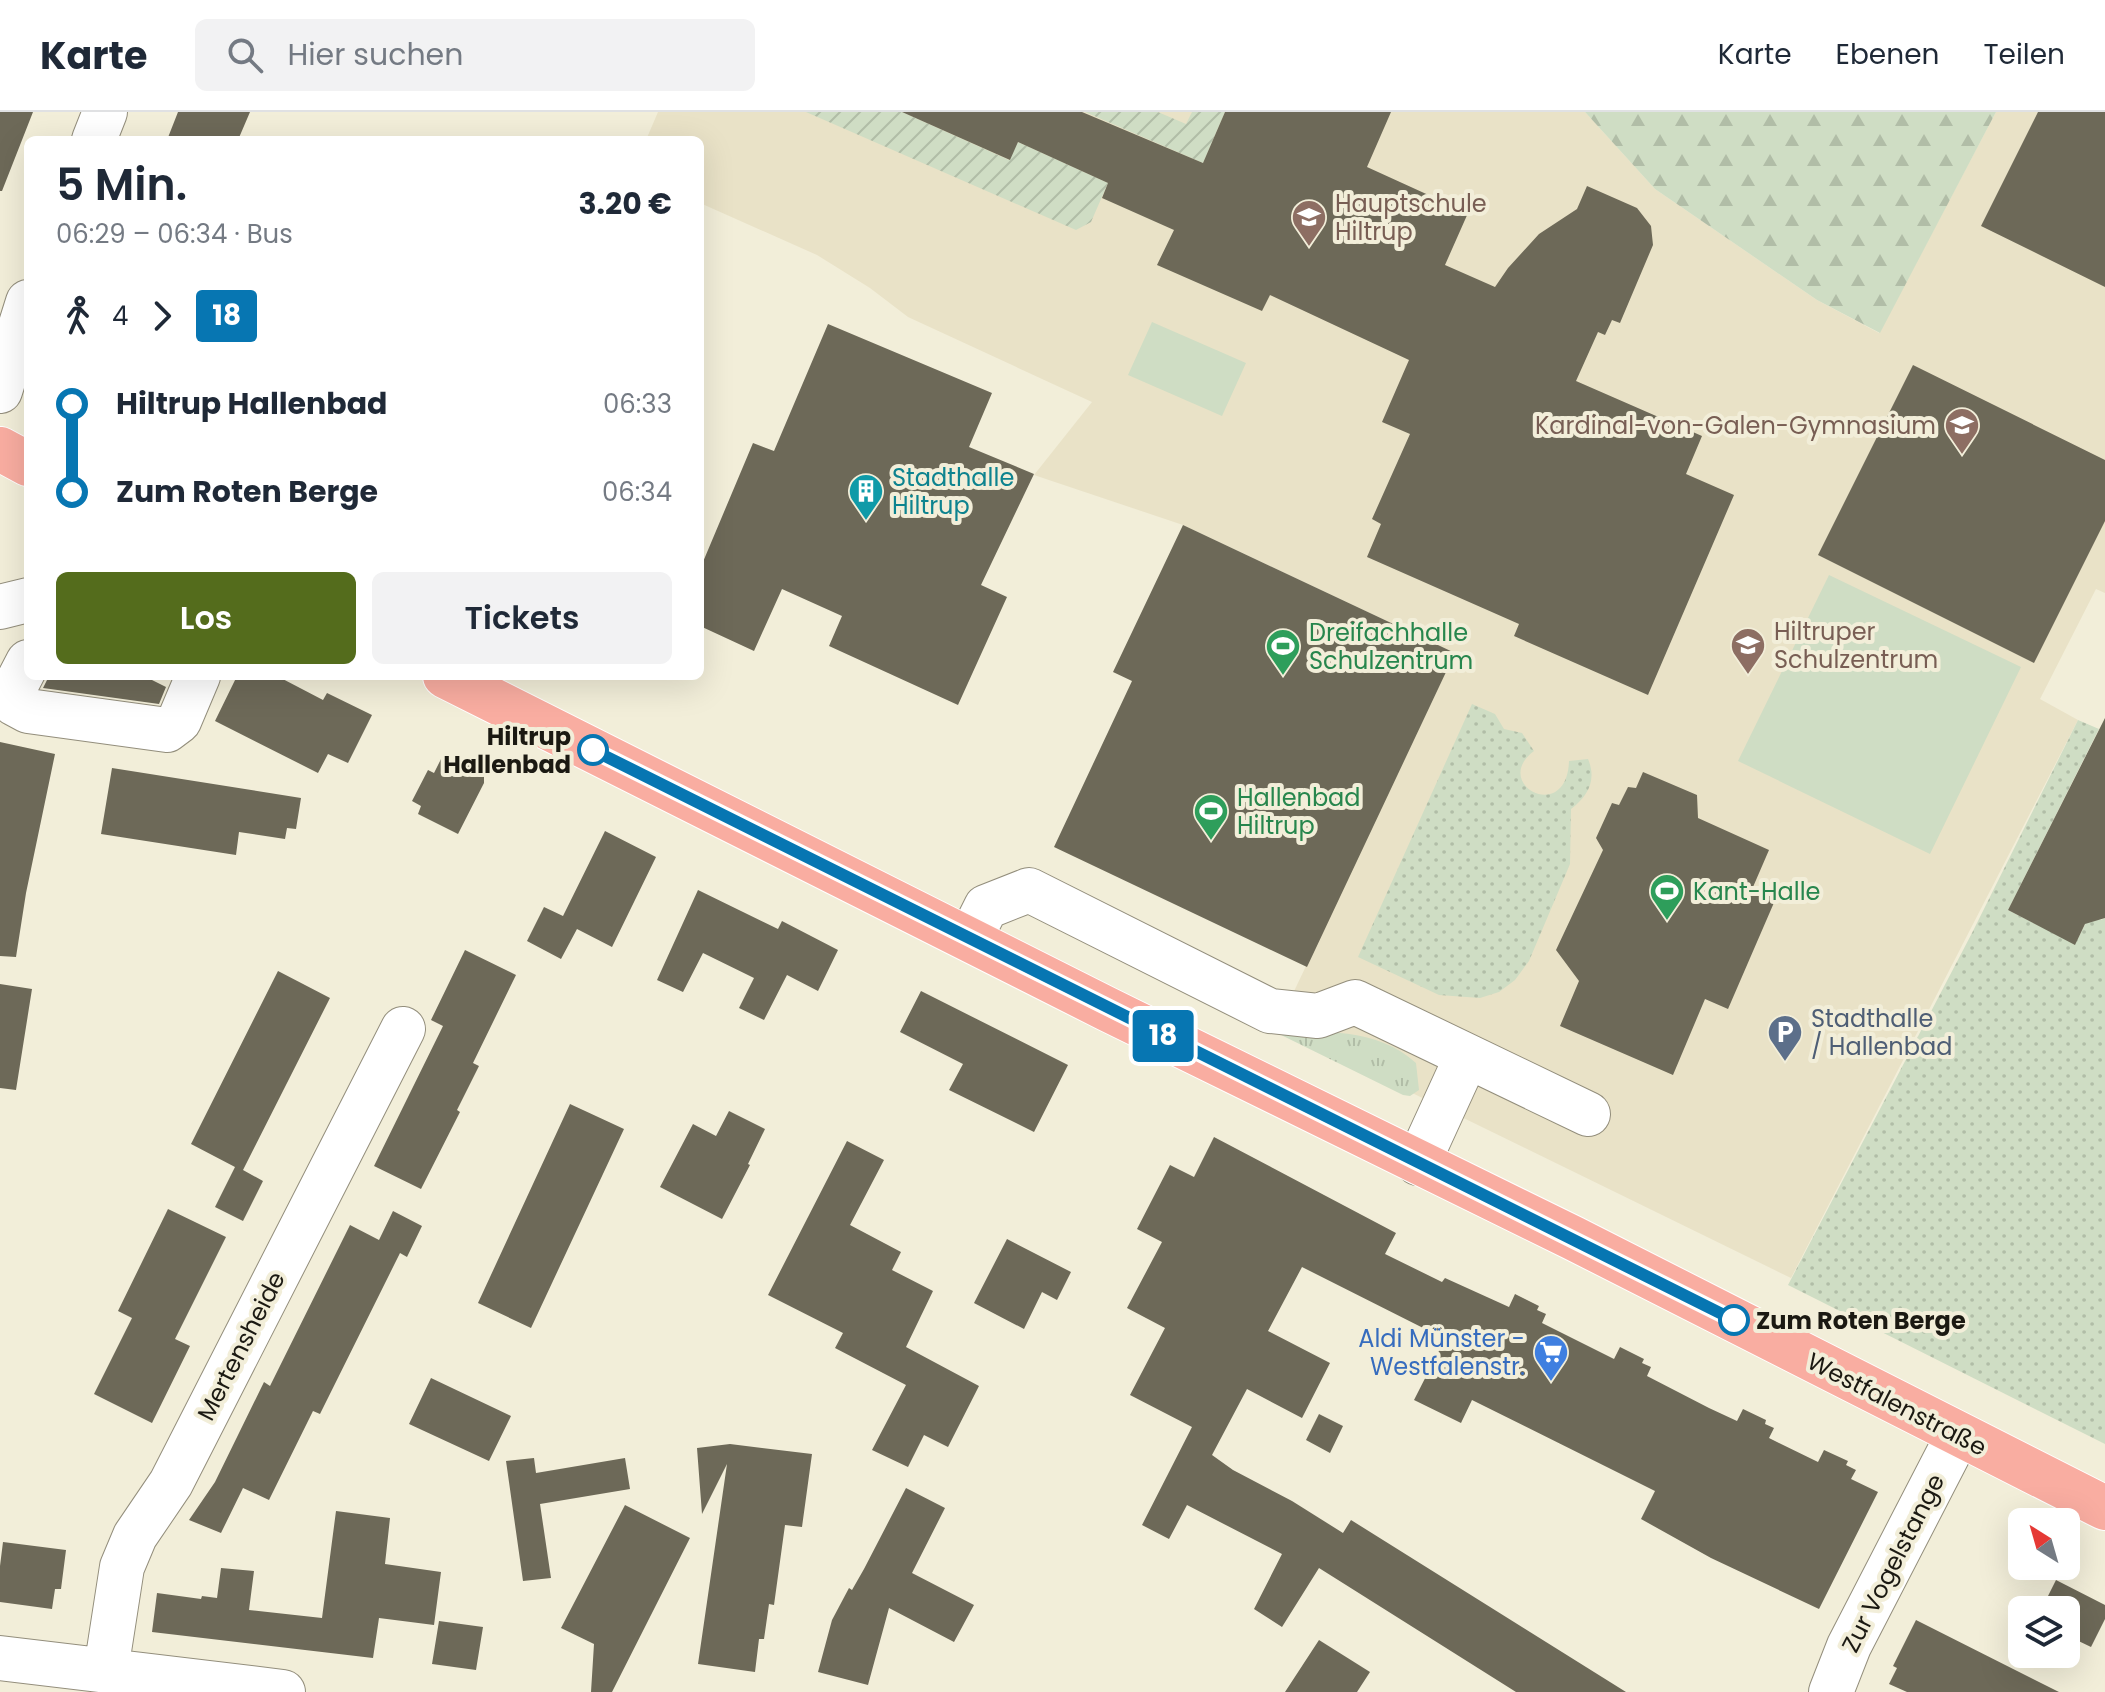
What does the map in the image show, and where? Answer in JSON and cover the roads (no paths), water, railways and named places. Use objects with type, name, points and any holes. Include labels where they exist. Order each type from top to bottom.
[{"type":"main road","points":[[0,449],[24,462]]},
{"type":"main road","name":"Westfalenstraße","points":[[453,680],[1573,1238],[2105,1508]]},
{"type":"street","points":[[96,136],[105,112]]},
{"type":"street","points":[[0,391],[24,315]]},
{"type":"street","points":[[0,607],[24,601]]},
{"type":"street","points":[[24,670],[13,691],[15,704],[28,711],[146,729],[167,730],[179,721],[196,680]]},
{"type":"street","points":[[970,939],[986,907],[1029,890],[1270,1011],[1318,1016],[1355,1002],[1588,1114]]},
{"type":"street","name":"Mertensheide","points":[[106,1670],[122,1567],[135,1536],[171,1483],[403,1029]]},
{"type":"street","points":[[1418,1163],[1467,1056]]},
{"type":"street","name":"Zur Vogelstange","points":[[1831,1692],[1849,1646],[1958,1435]]},
{"type":"street","points":[[0,1658],[283,1692]]},
{"type":"place","name":"Hauptschule Hiltrup","points":[[1309,248]]},
{"type":"place","name":"Kardinal-von-Galen-Gymnasium","points":[[1962,456]]},
{"type":"place","name":"Stadthalle Hiltrup","points":[[866,522]]},
{"type":"place","name":"Hiltruper Schulzentrum","points":[[1748,676]]},
{"type":"place","name":"Dreifachhalle Schulzentrum","points":[[1283,677]]},
{"type":"place","name":"Hiltrup Hallenbad","points":[[593,750]]},
{"type":"place","name":"Hallenbad Hiltrup","points":[[1211,842]]},
{"type":"place","name":"Kant-Halle","points":[[1667,922]]},
{"type":"place","name":"Stadthalle / Hallenbad","points":[[1785,1063]]},
{"type":"place","name":"Zum Roten Berge","points":[[1734,1320]]},
{"type":"place","name":"Aldi Münster - Westfalenstr.","points":[[1551,1383]]}]
